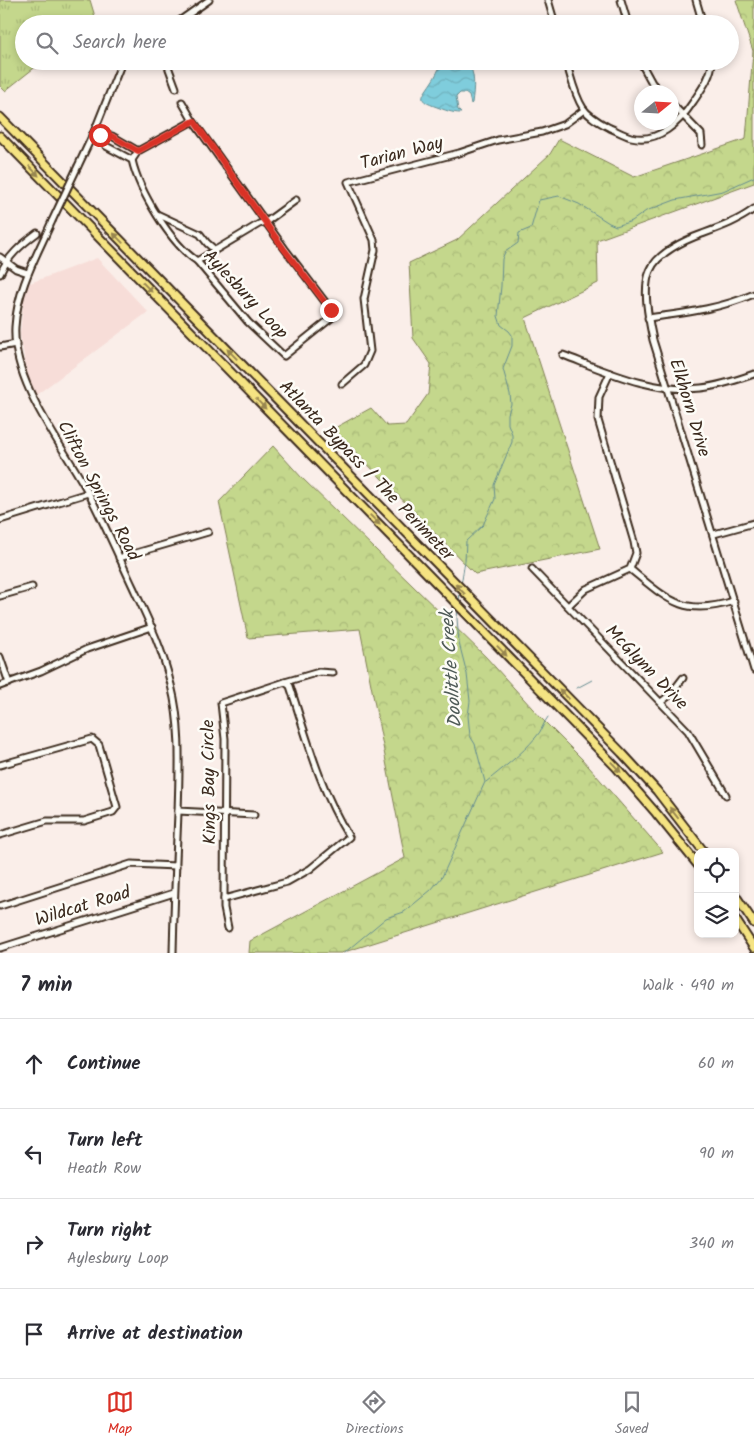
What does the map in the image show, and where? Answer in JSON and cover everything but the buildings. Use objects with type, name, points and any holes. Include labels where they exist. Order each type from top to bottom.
[{"type":"highway","name":"Atlanta Bypass / The Perimeter","points":[[0,117],[622,753],[657,791],[701,848]]},
{"type":"highway","name":"Atlanta Bypass / The Perimeter","points":[[0,136],[616,767],[694,860]]},
{"type":"highway","points":[[739,901],[754,923]]},
{"type":"highway","points":[[739,925],[754,948]]},
{"type":"street","points":[[188,15],[209,0]]},
{"type":"street","points":[[548,0],[552,15]]},
{"type":"street","points":[[621,0],[625,15]]},
{"type":"street","points":[[696,0],[700,15]]},
{"type":"street","name":"Clifton Springs Road","points":[[119,70],[93,134],[28,273],[15,327],[16,344],[20,366],[28,387],[88,493],[152,627],[163,654],[172,688],[178,721],[180,756],[173,953]]},
{"type":"street","points":[[169,70],[176,88]]},
{"type":"street","points":[[569,70],[577,96],[584,110],[606,126],[632,138],[645,138],[664,133],[684,115],[704,86],[712,70]]},
{"type":"street","points":[[645,70],[654,85]]},
{"type":"street","name":"Aylesbury Loop","points":[[132,160],[139,183],[170,233],[192,258],[198,261],[248,322],[284,356],[335,315],[266,222],[182,102]]},
{"type":"street","name":"Tarian Way","points":[[342,384],[364,365],[370,352],[364,299],[375,250],[374,240],[348,182],[459,153],[498,140],[542,132],[564,124],[584,110]]},
{"type":"street","points":[[679,110],[701,134],[702,145]]},
{"type":"street","points":[[93,134],[102,140],[106,146],[132,160],[138,151],[194,121]]},
{"type":"street","points":[[93,134],[112,136],[138,151]]},
{"type":"street","points":[[118,152],[122,148],[122,142]]},
{"type":"street","points":[[198,261],[259,224],[266,222],[296,200]]},
{"type":"street","name":"Elkhorn Drive","points":[[754,209],[735,222],[681,242],[668,250],[650,271],[647,291],[648,318],[754,670]]},
{"type":"street","points":[[156,213],[200,234],[215,250]]},
{"type":"street","points":[[0,274],[5,262],[37,233]]},
{"type":"street","points":[[0,257],[5,262],[28,273]]},
{"type":"street","points":[[648,318],[706,310],[741,300],[754,294]]},
{"type":"street","points":[[0,347],[16,344]]},
{"type":"street","points":[[563,355],[635,382],[668,388],[702,388],[754,374]]},
{"type":"street","points":[[568,606],[586,589],[630,569],[636,552],[598,420],[599,397],[610,373]]},
{"type":"street","points":[[0,520],[88,493]]},
{"type":"street","points":[[714,534],[754,523]]},
{"type":"street","points":[[119,558],[208,532]]},
{"type":"street","name":"McGlynn Drive","points":[[532,569],[688,731],[726,795]]},
{"type":"street","points":[[630,569],[668,598],[682,606],[701,608],[734,601]]},
{"type":"street","points":[[0,596],[32,587]]},
{"type":"street","points":[[0,686],[41,671],[87,649],[152,627]]},
{"type":"street","points":[[0,657],[9,683]]},
{"type":"street","name":"Kings Bay Circle","points":[[228,928],[224,908],[225,738],[221,703],[319,672],[333,673]]},
{"type":"street","points":[[661,702],[670,695],[683,678]]},
{"type":"street","points":[[224,899],[287,882],[310,870],[350,837],[337,816],[322,784],[290,686],[286,682]]},
{"type":"street","points":[[0,765],[89,739],[95,740],[99,744],[117,807],[113,812],[84,821],[47,821],[0,835]]},
{"type":"street","points":[[178,811],[254,815]]},
{"type":"street","points":[[0,906],[131,864],[176,866]]},
{"type":"street","name":"Wildcat Road","points":[[0,948],[174,893]]},
{"type":"shaded area","points":[[97,258],[148,312],[32,398],[20,335],[25,285]]},
{"type":"green space","points":[[0,0],[90,0],[94,15],[15,15],[15,70],[32,70],[5,91],[0,86]]},
{"type":"green space","points":[[736,0],[754,0],[754,183],[597,240],[598,283],[525,318],[600,549],[475,574],[333,429],[371,408],[387,426],[406,425],[428,394],[431,364],[413,338],[409,263],[457,240],[550,154],[559,139],[634,177],[746,139],[753,51]]},
{"type":"green space","points":[[273,446],[302,478],[486,657],[541,718],[582,759],[663,852],[341,953],[249,953],[250,941],[405,858],[360,629],[248,638],[219,502]]},
{"type":"water","points":[[438,70],[472,70],[474,86],[472,103],[469,96],[465,93],[460,93],[456,97],[458,110],[461,113],[449,111],[426,102],[423,95]]},
{"type":"waterway","name":"Doolittle Creek","points":[[461,585],[466,541],[483,525],[495,499],[494,485],[512,442],[512,434],[508,424],[511,404],[510,394],[503,369],[512,346],[512,335],[501,325],[498,316],[502,259],[505,252],[518,243],[519,233],[531,228],[539,200],[559,196],[579,204],[616,226],[632,221],[646,211],[675,200],[723,191],[754,177]]},
{"type":"waterway","name":"Doolittle Creek","points":[[459,602],[460,591]]},
{"type":"waterway","name":"Doolittle Creek","points":[[344,953],[386,918],[404,912],[431,890],[442,877],[485,782],[475,744],[470,736],[468,716],[470,701],[467,674],[459,643],[458,609]]},
{"type":"waterway","points":[[577,688],[592,680]]},
{"type":"waterway","points":[[486,782],[531,743],[540,732],[548,717]]},
{"type":"route","points":[[100,135],[110,135],[138,151],[194,121],[284,249],[331,310]]}]
